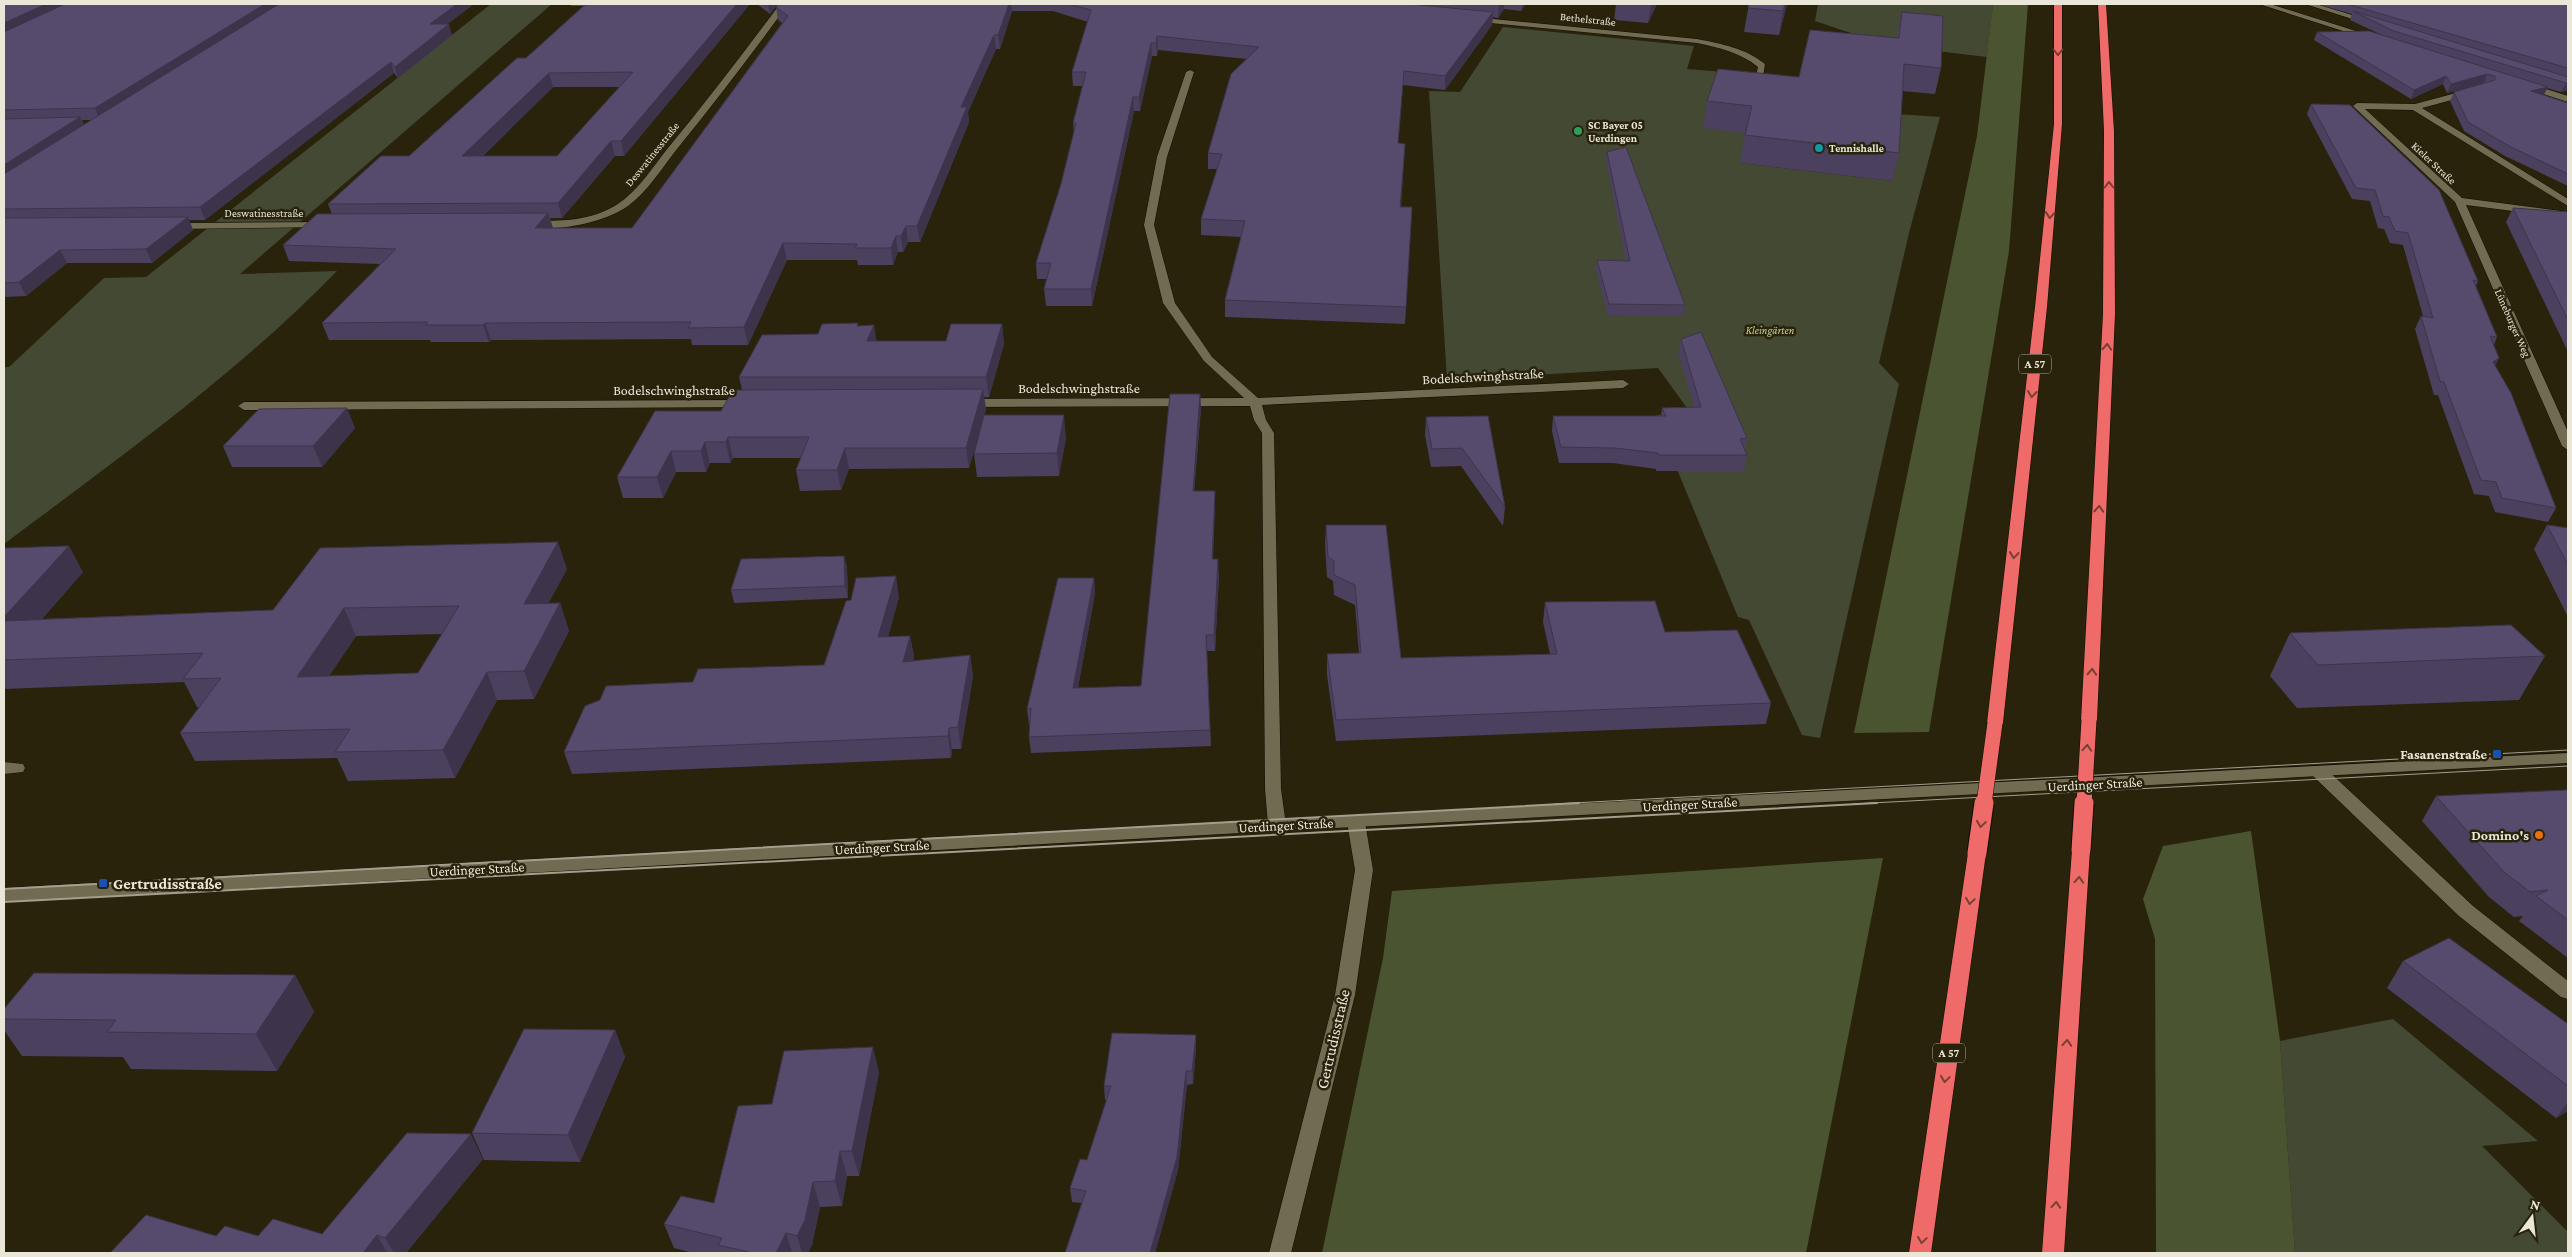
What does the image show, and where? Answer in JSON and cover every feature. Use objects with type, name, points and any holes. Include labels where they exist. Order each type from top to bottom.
[{"type":"highway","name":"A 57","points":[[1920,1253],[1995,723],[2041,307],[2058,124],[2058,4]]},
{"type":"highway","points":[[2053,1253],[2089,720],[2109,314],[2109,131],[2102,4]]},
{"type":"street","name":"Deswatinesstraße","points":[[518,224],[557,224],[586,220],[613,212],[628,203],[656,171],[784,4]]},
{"type":"street","points":[[2262,4],[2382,41]]},
{"type":"street","points":[[2310,4],[2378,24]]},
{"type":"street","name":"Bethelstraße","points":[[1462,18],[1696,41],[1721,46],[1739,51],[1762,66],[1758,84],[1766,89]]},
{"type":"street","points":[[1190,72],[1162,157],[1149,225],[1169,303],[1208,359],[1255,402],[1260,420],[1268,433],[1273,789],[1277,825]]},
{"type":"street","points":[[2520,84],[2566,97]]},
{"type":"street","name":"Kieler Straße","points":[[2478,90],[2415,108],[2357,106],[2459,201],[2568,215]]},
{"type":"street","name":"Kieler Straße","points":[[2415,108],[2568,203]]},
{"type":"street","name":"Lüneburger Weg","points":[[2459,201],[2568,446]]},
{"type":"street","name":"Deswatinesstraße","points":[[161,226],[339,225]]},
{"type":"street","name":"Bodelschwinghstraße","points":[[948,403],[1255,402],[1623,384]]},
{"type":"street","name":"Bodelschwinghstraße","points":[[244,406],[759,404]]},
{"type":"street","name":"Uerdinger Straße","points":[[4,895],[1277,825],[2568,758]]},
{"type":"street","points":[[2319,772],[2466,911],[2568,992]]},
{"type":"street","name":"Gertrudisstraße","points":[[1280,1253],[1345,995],[1364,870],[1356,822]]},
{"type":"green space","points":[[491,4],[552,4],[240,274],[337,271],[299,309],[218,380],[134,447],[4,544],[4,367],[9,367],[104,278],[146,277]]},
{"type":"green space","points":[[1818,4],[1993,4],[1987,57],[1886,45],[1815,21]]},
{"type":"green space","points":[[1993,4],[2028,4],[2009,251],[1929,732],[1854,733],[1977,136]]},
{"type":"green space","name":"Kleingärten","points":[[1503,27],[1694,46],[1687,69],[1749,74],[1748,134],[1741,163],[1892,181],[1897,114],[1940,117],[1909,233],[1879,363],[1899,384],[1820,738],[1802,735],[1749,620],[1738,617],[1655,416],[1687,408],[1658,368],[1447,380],[1429,91],[1460,92]]},
{"type":"green space","points":[[2251,831],[2280,1041],[2295,1253],[2156,1253],[2155,939],[2143,899],[2163,846]]},
{"type":"green space","points":[[1883,858],[1806,1253],[1322,1253],[1383,958],[1392,891]]},
{"type":"green space","points":[[2393,1019],[2538,1141],[2482,1146],[2568,1232],[2568,1253],[2295,1253],[2280,1041]]},
{"type":"building","points":[[4,4],[46,4],[4,23]]},
{"type":"building","points":[[65,4],[265,4],[95,108],[4,110],[4,32]]},
{"type":"building","points":[[279,4],[457,4],[430,24],[449,24],[395,67],[391,62],[200,207],[4,209],[4,174]]},
{"type":"building","points":[[586,4],[737,4],[621,141],[611,141],[558,203],[328,204],[381,156],[409,156],[517,58],[526,58]],"holes":[[[633,72],[557,156],[462,156],[549,73]]]},
{"type":"building","points":[[778,4],[1009,4],[998,35],[994,35],[961,107],[967,107],[917,226],[906,226],[901,236],[896,236],[891,248],[855,248],[857,244],[783,243],[744,327],[688,328],[691,322],[485,323],[483,325],[425,325],[428,322],[322,323],[396,249],[283,245],[317,214],[548,213],[535,228],[632,228],[788,16],[776,7]]},
{"type":"building","points":[[1069,4],[1409,4],[1493,12],[1445,76],[1404,71],[1398,143],[1405,144],[1400,207],[1412,207],[1406,307],[1225,300],[1245,221],[1201,219],[1222,154],[1208,153],[1231,74],[1259,47],[1157,36],[1156,43],[1151,43],[1139,97],[1133,97],[1091,289],[1044,289],[1051,263],[1036,263],[1061,184],[1076,123],[1073,123],[1086,72],[1072,72],[1091,10]]},
{"type":"building","points":[[1749,4],[1785,4],[1783,11],[1748,8]]},
{"type":"building","points":[[2347,4],[2568,4],[2568,68]]},
{"type":"building","points":[[2353,11],[2568,77],[2568,82],[2566,83],[2394,31]]},
{"type":"building","points":[[1902,12],[1943,16],[1941,68],[1904,64],[1899,153],[1745,135],[1752,106],[1707,101],[1718,69],[1799,77],[1810,30],[1899,38]]},
{"type":"building","points":[[2369,31],[2548,87],[2531,91],[2568,103],[2568,174],[2509,146],[2468,122],[2454,92],[2495,80],[2495,76],[2487,74],[2451,84],[2446,76],[2414,90],[2317,32]]},
{"type":"building","points":[[2311,104],[2350,105],[2439,190],[2478,281],[2473,280],[2497,337],[2490,336],[2499,358],[2493,362],[2511,393],[2556,508],[2502,498],[2496,482],[2481,480],[2444,382],[2440,381],[2421,316],[2433,318],[2408,233],[2395,231],[2389,217],[2383,216],[2375,190],[2356,188]]},
{"type":"building","points":[[80,117],[4,165],[4,119]]},
{"type":"building","points":[[1626,147],[1685,305],[1609,304],[1597,260],[1630,261],[1607,152]]},
{"type":"building","points":[[2513,208],[2568,212],[2568,320]]},
{"type":"building","points":[[188,217],[146,249],[60,250],[19,282],[4,283],[4,218]]},
{"type":"building","points":[[858,323],[857,326],[874,325],[867,341],[946,341],[951,324],[1002,324],[986,377],[739,377],[762,335],[818,334],[822,324]]},
{"type":"building","points":[[1701,332],[1747,438],[1740,439],[1747,455],[1659,455],[1658,453],[1615,448],[1561,447],[1553,416],[1666,416],[1662,408],[1701,407],[1681,339]]},
{"type":"building","points":[[983,389],[966,448],[845,448],[837,470],[796,470],[809,437],[728,437],[726,442],[705,442],[701,451],[671,451],[657,477],[617,477],[655,411],[721,411],[733,390]]},
{"type":"building","points":[[1170,394],[1200,394],[1193,491],[1215,491],[1212,559],[1218,559],[1214,635],[1206,635],[1210,730],[1029,737],[1031,708],[1027,709],[1058,578],[1094,578],[1073,688],[1141,686]]},
{"type":"building","points":[[347,408],[313,446],[223,446],[259,409]]},
{"type":"building","points":[[984,415],[1064,415],[1057,453],[974,454]]},
{"type":"building","points":[[1488,416],[1505,507],[1462,448],[1432,449],[1426,417]]},
{"type":"building","points":[[1326,525],[1386,525],[1401,658],[1557,654],[1545,602],[1655,601],[1665,632],[1737,630],[1771,703],[1336,720],[1327,654],[1361,653],[1355,585],[1334,575],[1334,561],[1328,557]]},
{"type":"building","points":[[2547,525],[2568,528],[2568,565]]},
{"type":"building","points":[[558,542],[524,604],[560,603],[524,671],[487,672],[443,750],[335,752],[350,729],[180,733],[221,678],[183,679],[203,653],[4,660],[4,621],[273,610],[320,548]],"holes":[[[459,606],[418,673],[297,677],[344,608]]]},
{"type":"building","points":[[69,546],[4,617],[4,548]]},
{"type":"building","points":[[844,556],[845,586],[731,590],[741,559]]},
{"type":"building","points":[[896,576],[878,637],[910,636],[903,662],[970,655],[958,727],[949,728],[948,736],[564,752],[585,706],[600,700],[606,686],[693,682],[698,669],[824,665],[846,601],[851,600],[856,578]]},
{"type":"building","points":[[2511,625],[2545,656],[2318,665],[2290,633]]},
{"type":"building","points":[[2568,790],[2568,920],[2536,896],[2548,890],[2530,892],[2504,872],[2436,796]]},
{"type":"building","points":[[2449,938],[2568,1024],[2568,1086],[2403,961]]},
{"type":"building","points":[[34,973],[295,975],[256,1034],[107,1032],[116,1020],[4,1019],[4,1009]]},
{"type":"building","points":[[524,1029],[615,1030],[568,1135],[472,1133]]},
{"type":"building","points":[[1112,1033],[1196,1035],[1192,1071],[1186,1071],[1177,1157],[1150,1253],[1065,1253],[1086,1191],[1070,1188],[1080,1159],[1087,1160],[1111,1086],[1104,1086]]},
{"type":"building","points":[[873,1047],[852,1151],[840,1151],[835,1181],[813,1182],[805,1220],[797,1236],[786,1233],[776,1253],[753,1253],[718,1245],[722,1238],[664,1224],[681,1196],[714,1203],[738,1106],[772,1104],[784,1051]]},
{"type":"building","points":[[407,1133],[471,1134],[385,1238],[377,1235],[363,1253],[110,1253],[146,1215],[216,1236],[225,1226],[258,1236],[273,1219],[322,1234]]},
{"type":"tram line","points":[[1554,804],[2568,750]]},
{"type":"tram line","points":[[1853,804],[2568,766]]},
{"type":"tram line","points":[[4,889],[1579,803]]},
{"type":"tram line","points":[[4,902],[1877,803]]},
{"type":"place","name":"SC Bayer 05 Uerdingen","points":[[1578,131]]},
{"type":"place","name":"Tennishalle","points":[[1819,148]]},
{"type":"place","name":"Fasanenstraße","points":[[2497,754]]},
{"type":"place","name":"Domino's","points":[[2539,835]]},
{"type":"place","name":"Gertrudisstraße","points":[[103,883]]}]
